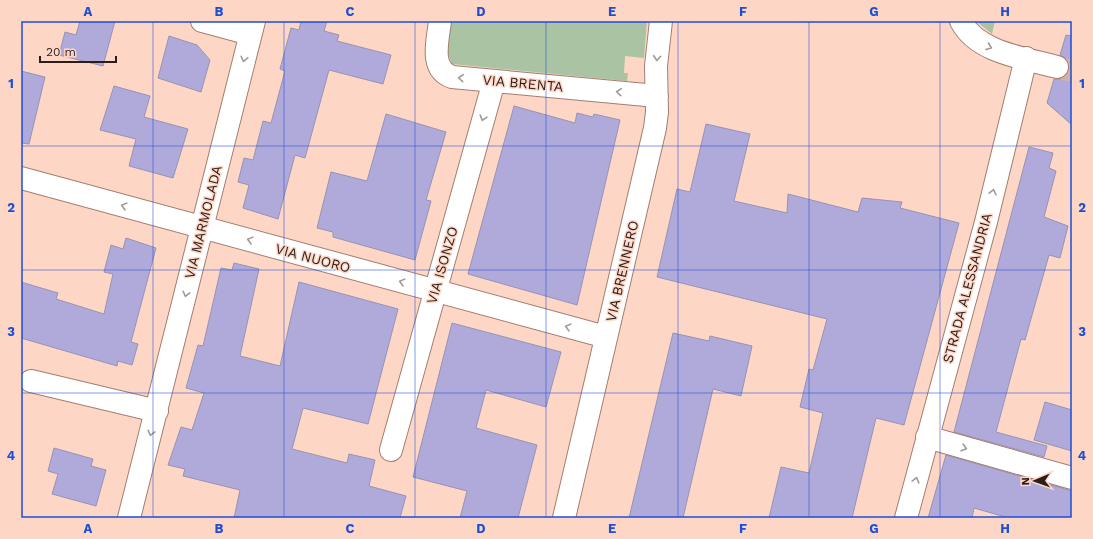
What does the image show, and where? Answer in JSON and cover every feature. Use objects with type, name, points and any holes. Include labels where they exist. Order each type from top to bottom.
[{"type":"street","name":"VIA MARMOLADA","points":[[129,518],[252,27],[202,21]]},
{"type":"street","name":"VIA BRENTA","points":[[440,21],[437,61],[442,71],[452,77],[657,96]]},
{"type":"street","name":"VIA BRENNERO","points":[[564,518],[655,128],[657,96],[656,66],[661,21]]},
{"type":"street","points":[[961,21],[971,36],[990,48],[1057,67]]},
{"type":"street","name":"STRADA ALESSANDRIA","points":[[906,518],[986,222],[1026,58]]},
{"type":"street","name":"VIA ISONZO","points":[[391,450],[494,81]]},
{"type":"street","name":"VIA NUORO","points":[[21,178],[606,337]]},
{"type":"street","points":[[32,380],[157,411]]},
{"type":"street","points":[[927,437],[1072,478]]},
{"type":"green space","points":[[450,21],[647,21],[644,58],[625,56],[624,73],[628,73],[627,81],[452,64],[447,51]]},
{"type":"green space","points":[[976,21],[995,21],[992,34]]},
{"type":"building","points":[[80,21],[115,21],[103,66],[59,55],[65,32],[76,35]]},
{"type":"building","points":[[301,21],[327,21],[324,31],[339,35],[337,41],[391,55],[383,84],[329,70],[305,158],[295,155],[278,219],[243,208],[249,185],[238,182],[244,158],[253,160],[263,121],[271,123],[285,71],[280,69],[291,28],[299,30]]},
{"type":"building","points":[[1066,35],[1072,36],[1072,125],[1047,103],[1054,79],[1061,79],[1069,70],[1069,63],[1060,55]]},
{"type":"building","points":[[169,36],[197,45],[210,60],[201,92],[158,78]]},
{"type":"building","points":[[21,71],[45,77],[29,144],[21,143]]},
{"type":"building","points":[[114,86],[150,96],[144,117],[188,129],[173,178],[129,166],[136,139],[100,130]]},
{"type":"building","points":[[514,106],[575,123],[577,113],[593,117],[594,114],[620,120],[577,305],[468,274]]},
{"type":"building","points":[[386,114],[446,132],[426,200],[431,201],[415,260],[333,237],[333,232],[317,228],[331,172],[367,181]]},
{"type":"building","points":[[706,124],[750,134],[734,201],[787,213],[788,194],[858,212],[862,198],[902,202],[900,208],[959,223],[904,425],[876,418],[852,518],[769,518],[781,467],[809,473],[823,413],[800,407],[809,369],[813,370],[827,319],[657,277],[677,189],[690,192]]},
{"type":"building","points":[[1029,147],[1053,153],[1049,168],[1056,171],[1044,217],[1068,226],[1060,258],[1049,255],[1025,340],[1021,339],[996,432],[1047,446],[1044,457],[954,432]]},
{"type":"building","points":[[126,238],[156,248],[131,342],[138,344],[132,365],[118,361],[117,366],[21,338],[21,282],[58,293],[56,299],[104,314],[113,274],[104,272],[111,245],[123,249]]},
{"type":"building","points":[[234,263],[259,269],[240,356],[280,366],[299,282],[398,309],[368,424],[303,408],[292,449],[347,463],[349,454],[375,460],[369,486],[406,496],[400,518],[234,518],[240,490],[183,476],[185,469],[168,465],[181,427],[192,430],[204,393],[186,388],[198,345],[203,346],[221,268],[232,270]]},
{"type":"building","points":[[452,323],[561,352],[546,407],[486,390],[476,428],[537,445],[518,518],[460,518],[467,491],[413,477]]},
{"type":"building","points":[[673,333],[709,341],[710,336],[752,346],[741,396],[713,389],[683,518],[629,518]]},
{"type":"building","points":[[1045,402],[1072,410],[1072,451],[1034,440]]},
{"type":"building","points":[[54,448],[93,459],[91,466],[106,470],[96,506],[52,494],[58,474],[48,471]]},
{"type":"building","points":[[946,455],[1072,491],[1072,518],[1009,518],[974,508],[972,518],[928,518]]},
{"type":"tunnel","points":[[1057,67],[1072,71]]}]
